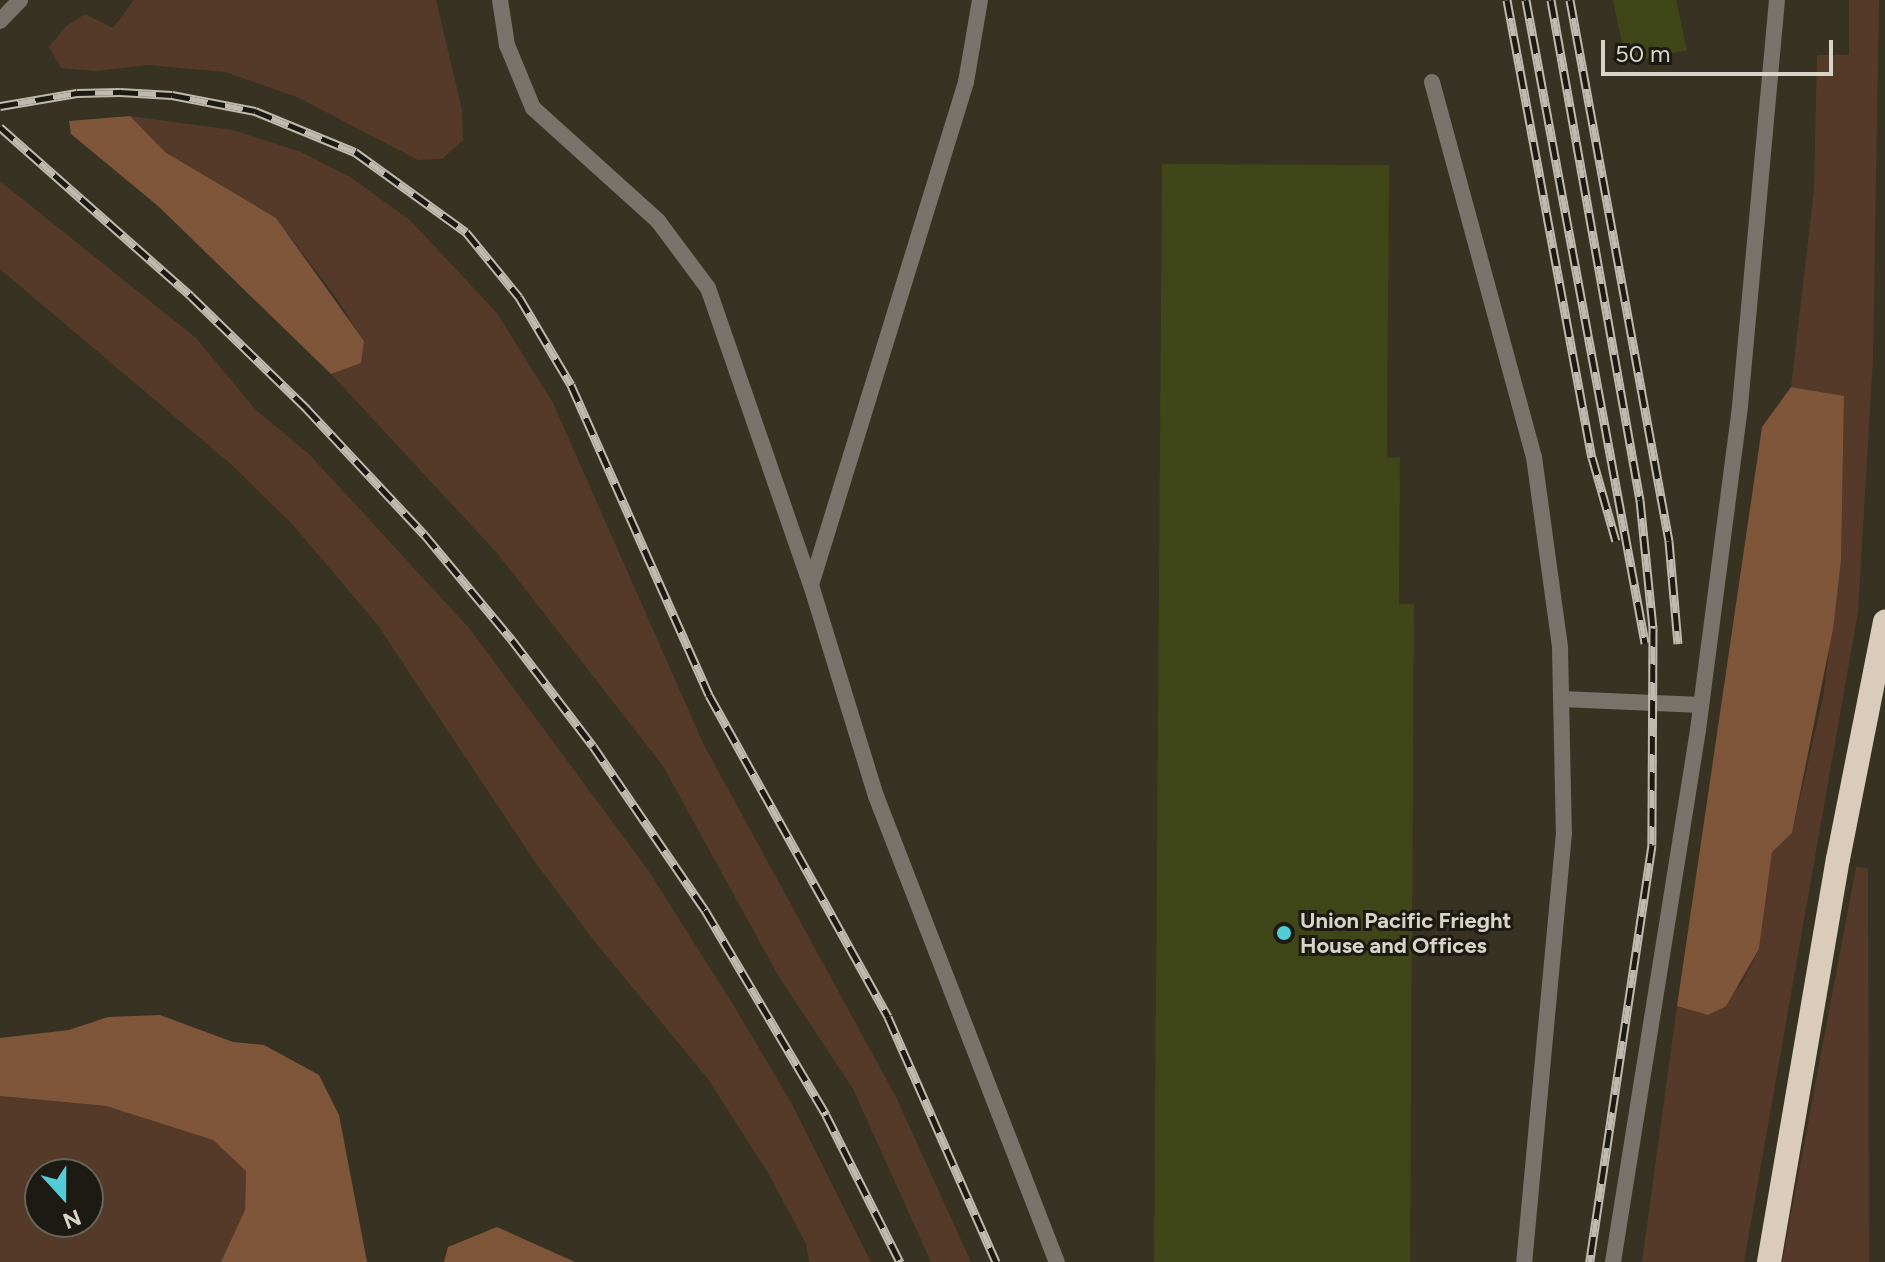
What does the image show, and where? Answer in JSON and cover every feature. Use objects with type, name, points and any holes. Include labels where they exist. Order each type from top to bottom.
[{"type":"highway","points":[[1769,1262],[1838,859],[1885,622]]},
{"type":"lane","points":[[0,21],[20,0]]},
{"type":"lane","points":[[500,0],[507,45],[533,108],[658,221],[708,288],[811,585],[876,796],[1057,1262]]},
{"type":"lane","points":[[811,585],[966,82],[980,0]]},
{"type":"lane","points":[[1613,1262],[1701,705],[1740,406],[1777,0]]},
{"type":"lane","points":[[1432,82],[1534,457],[1560,648],[1564,833],[1524,1262]]},
{"type":"lane","points":[[1561,699],[1701,705]]},
{"type":"shaded area","points":[[134,0],[436,0],[462,110],[463,140],[442,159],[418,160],[297,97],[225,72],[148,65],[95,71],[61,68],[49,47],[66,26],[85,14],[113,28]]},
{"type":"shaded area","points":[[1849,0],[1879,0],[1873,359],[1858,612],[1744,1262],[1642,1262],[1677,1006],[1708,1015],[1742,983],[1759,950],[1772,852],[1792,833],[1823,697],[1841,561],[1844,396],[1791,387],[1814,190],[1817,55],[1849,55]]},
{"type":"shaded area","points":[[130,116],[233,130],[301,152],[352,178],[411,221],[497,313],[553,403],[704,745],[896,1097],[971,1262],[931,1262],[853,1089],[779,977],[663,766],[497,553],[331,374],[361,363],[364,341],[335,296],[276,218],[165,152]]},
{"type":"shaded area","points":[[130,116],[165,152],[276,218],[364,341],[361,363],[331,374],[158,206],[71,134],[69,121]]},
{"type":"shaded area","points":[[0,181],[196,338],[256,410],[310,455],[469,628],[648,870],[792,1104],[871,1262],[809,1262],[806,1244],[768,1173],[708,1079],[595,942],[535,862],[377,624],[293,525],[233,466],[0,269]]},
{"type":"shaded area","points":[[1791,387],[1844,396],[1841,561],[1833,629],[1792,833],[1772,852],[1759,949],[1726,1006],[1708,1015],[1677,1006],[1762,427]]},
{"type":"shaded area","points":[[1856,867],[1868,868],[1869,1262],[1782,1262]]},
{"type":"shaded area","points":[[160,1015],[233,1042],[264,1045],[319,1075],[339,1115],[367,1262],[221,1262],[245,1210],[246,1171],[213,1140],[106,1106],[0,1096],[0,1038],[69,1030],[108,1017]]},
{"type":"shaded area","points":[[0,1096],[106,1106],[213,1140],[246,1171],[245,1210],[221,1262],[0,1262]]},
{"type":"shaded area","points":[[497,1227],[575,1262],[444,1262],[448,1247]]},
{"type":"building","points":[[1613,0],[1676,0],[1687,50],[1626,63]]},
{"type":"building","name":"Union Pacific Frieght House and Offices","points":[[1162,164],[1389,165],[1387,458],[1400,457],[1399,604],[1414,604],[1410,1262],[1154,1262]]},
{"type":"railway","points":[[1507,0],[1592,457],[1616,541]]},
{"type":"railway","points":[[1526,0],[1645,643]]},
{"type":"railway","points":[[1551,0],[1640,500],[1653,628],[1652,845],[1590,1262]]},
{"type":"railway","points":[[1570,0],[1669,541],[1678,644]]},
{"type":"railway","points":[[0,106],[77,93],[120,92],[172,95],[255,111],[355,152],[466,232],[519,297],[571,385],[709,695],[888,1017],[996,1262]]},
{"type":"railway","points":[[0,127],[191,296],[306,408],[424,534],[512,640],[593,746],[705,910],[826,1115],[900,1262]]},
{"type":"place","name":"Union Pacific Frieght House and Offices","points":[[1284,933]]}]
